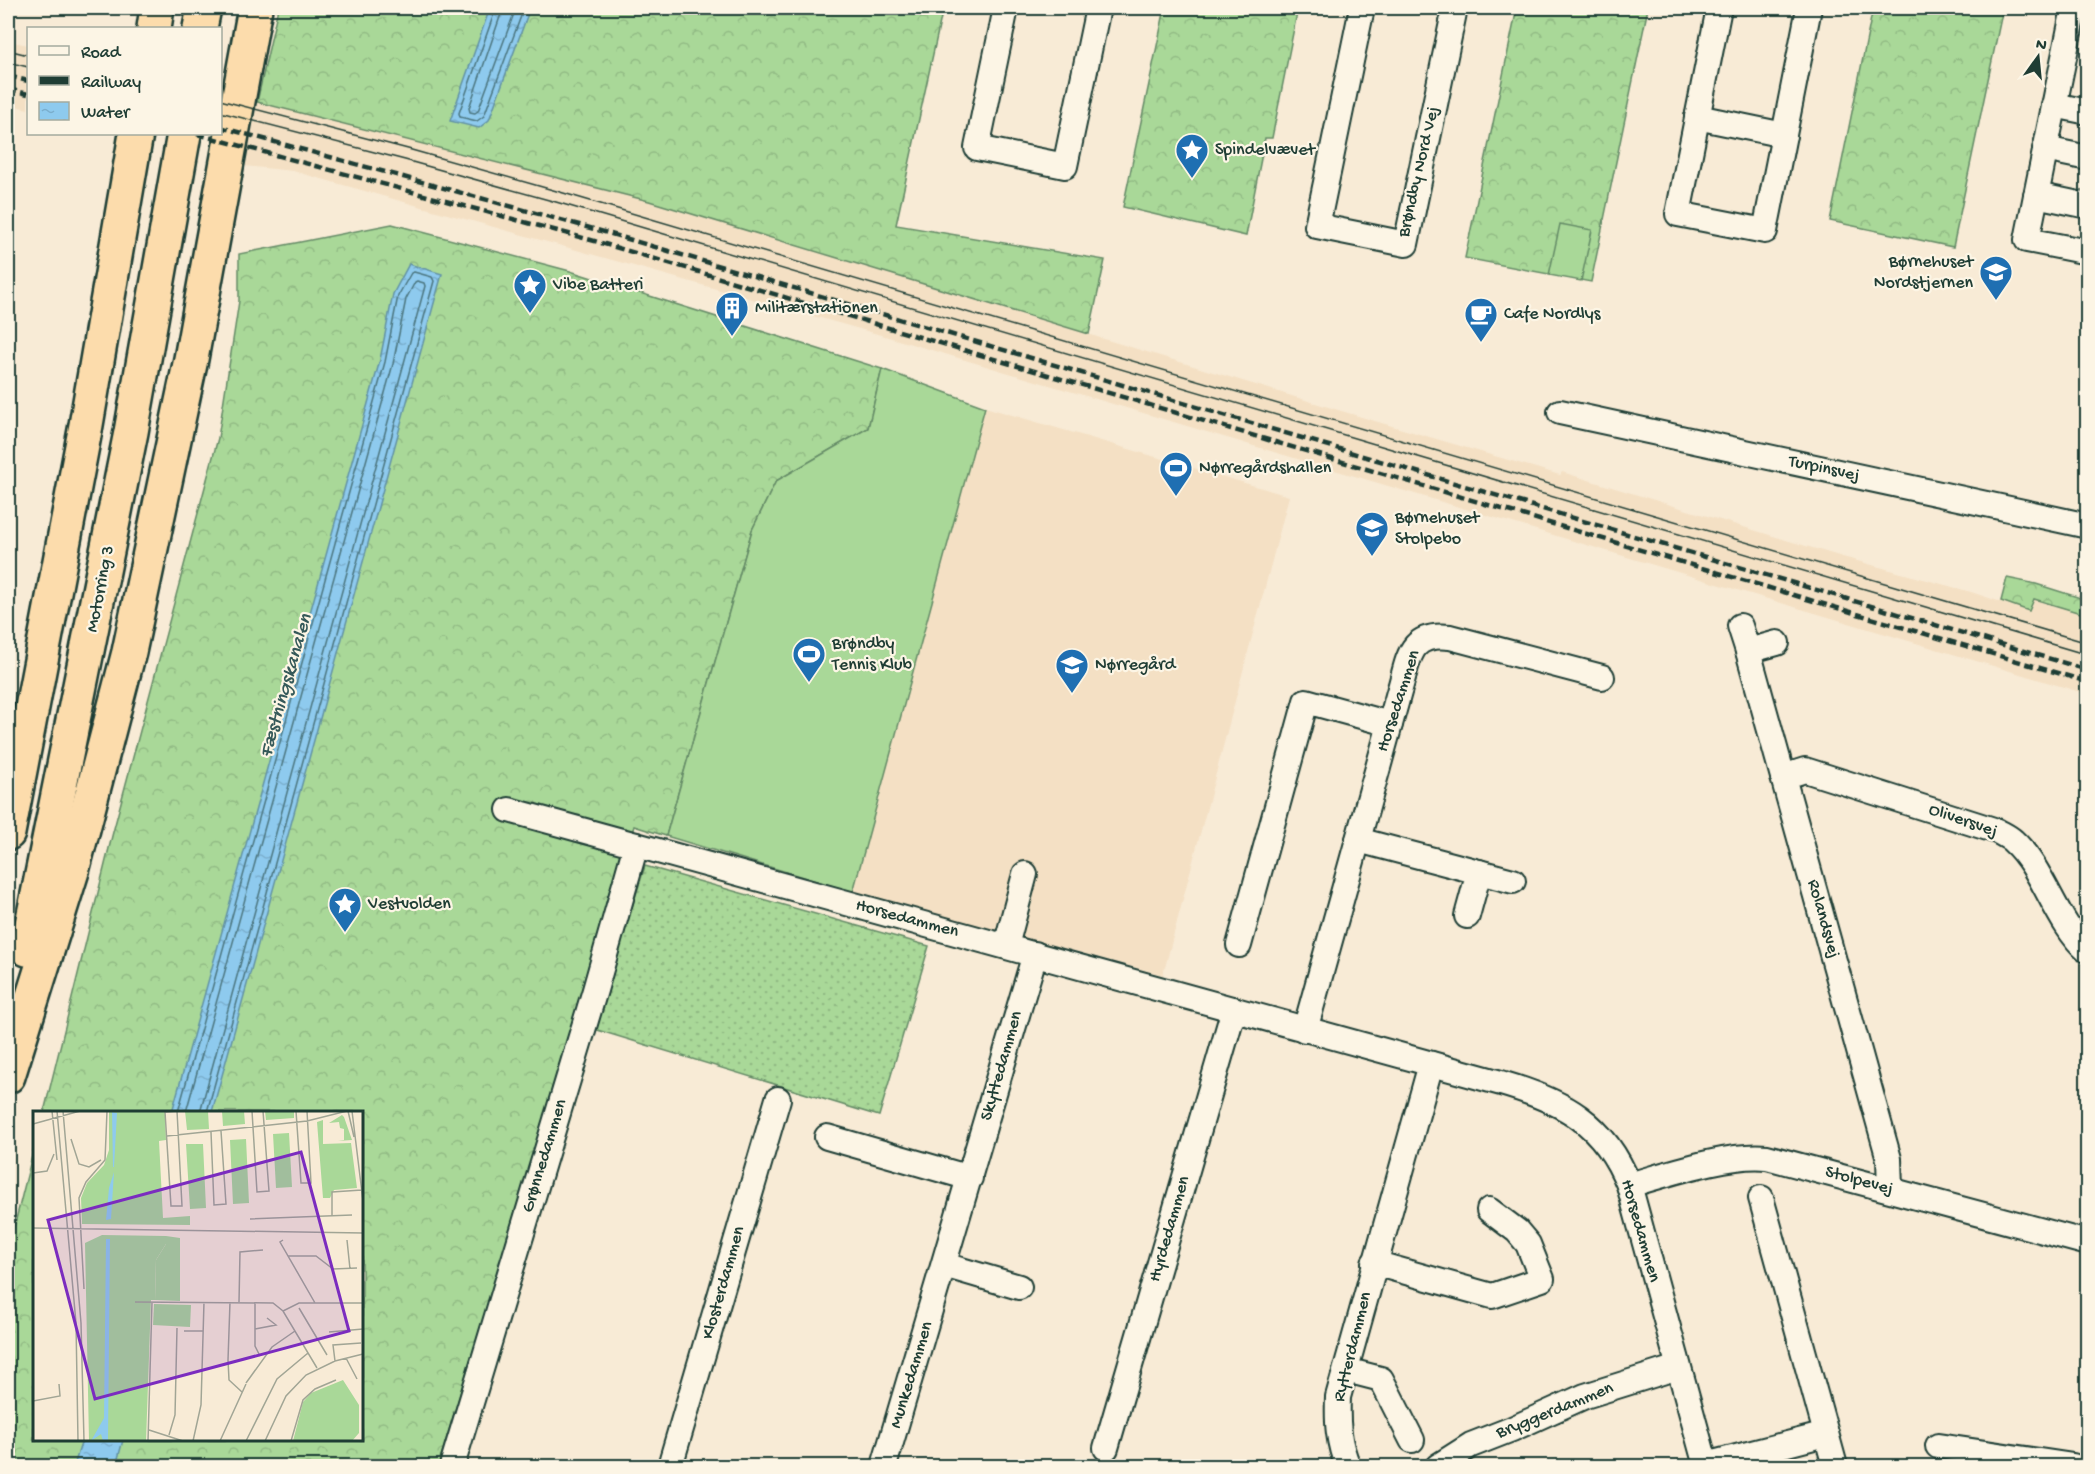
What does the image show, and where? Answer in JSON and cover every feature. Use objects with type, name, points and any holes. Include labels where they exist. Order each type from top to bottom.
[{"type":"highway","points":[[154,27],[157,8]]},
{"type":"highway","points":[[200,27],[204,8]]},
{"type":"highway","points":[[8,1076],[72,871],[129,652],[189,369],[255,8]]},
{"type":"highway","points":[[8,833],[86,425],[135,135]]},
{"type":"highway","name":"Motorring 3","points":[[8,1042],[124,467],[184,135]]},
{"type":"street","points":[[1006,8],[977,148],[1065,166],[1098,8]]},
{"type":"street","name":"Brøndby Nord Vej","points":[[1362,8],[1317,226],[1406,244],[1455,8]]},
{"type":"street","points":[[1719,8],[1678,214],[1764,231],[1809,8]]},
{"type":"street","points":[[2074,8],[2027,240],[2088,252]]},
{"type":"street","points":[[2054,105],[2088,112]]},
{"type":"street","points":[[1697,117],[1784,135]]},
{"type":"street","points":[[2045,149],[2088,158]]},
{"type":"street","points":[[2036,195],[2088,206]]},
{"type":"street","name":"Turpinsvej","points":[[1560,412],[2088,526]]},
{"type":"street","name":"Rolandsvej","points":[[1740,627],[1889,1159],[1890,1189]]},
{"type":"street","name":"Horsedammen","points":[[1305,1030],[1411,652],[1419,640],[1433,635],[1450,637],[1602,677]]},
{"type":"street","points":[[1748,651],[1777,643]]},
{"type":"street","points":[[1239,945],[1306,701],[1390,724]]},
{"type":"street","name":"Oliversvej","points":[[1783,777],[1805,771],[1997,831],[2012,840],[2024,853],[2069,929],[2088,951]]},
{"type":"street","name":"Horsedammen","points":[[509,810],[1538,1094],[1564,1106],[1589,1124],[1609,1146],[1629,1185],[1705,1466],[1826,1434]]},
{"type":"street","points":[[1358,840],[1513,881]]},
{"type":"street","name":"Grønnedammen","points":[[452,1467],[595,990],[636,845]]},
{"type":"street","points":[[1467,916],[1479,872]]},
{"type":"street","points":[[1005,946],[1025,874]]},
{"type":"street","name":"Skyttedammen","points":[[942,1274],[1035,954]]},
{"type":"street","name":"Hyrdedammen","points":[[1103,1456],[1234,1009]]},
{"type":"street","name":"Rytterdammen","points":[[1348,1467],[1341,1450],[1337,1424],[1338,1397],[1431,1064]]},
{"type":"street","name":"Klosterdammen","points":[[670,1467],[778,1099]]},
{"type":"street","points":[[827,1137],[970,1178]]},
{"type":"street","name":"Stolpevej","points":[[1629,1185],[1729,1159],[1767,1157],[2088,1243]]},
{"type":"street","points":[[1761,1198],[1835,1467]]},
{"type":"street","points":[[1374,1263],[1492,1296],[1542,1279],[1528,1244],[1517,1232],[1489,1210]]},
{"type":"street","points":[[942,1274],[1018,1287]]},
{"type":"street","name":"Munkedammen","points":[[884,1467],[942,1274]]},
{"type":"street","name":"Bryggerdammen","points":[[1438,1467],[1471,1445],[1585,1396],[1678,1367]]},
{"type":"street","points":[[1346,1370],[1381,1379],[1412,1440]]},
{"type":"street","points":[[1938,1446],[2073,1467]]},
{"type":"shaded area","points":[[8,41],[27,45],[27,109],[8,104]]},
{"type":"shaded area","points":[[257,102],[649,201],[1368,419],[1560,475],[1562,472],[1839,556],[1971,592],[2028,611],[2033,599],[2087,616],[2087,694],[881,335],[293,171],[245,166]]},
{"type":"shaded area","name":"Nørregård","points":[[985,407],[1289,496],[1163,975],[853,892]]},
{"type":"green space","points":[[278,8],[943,8],[896,225],[1105,260],[1089,334],[649,201],[257,102]]},
{"type":"green space","points":[[1165,8],[1298,8],[1272,138],[1265,138],[1246,236],[1123,207]]},
{"type":"green space","points":[[1517,8],[1648,8],[1591,282],[1465,258]]},
{"type":"green space","points":[[1873,8],[2003,8],[1953,247],[1830,221]]},
{"type":"green space","name":"Vestvolden","points":[[392,224],[570,271],[882,369],[868,428],[776,481],[752,530],[666,836],[634,826],[438,1466],[8,1466],[8,1251],[33,1152],[33,1441],[363,1441],[363,1111],[44,1111],[112,836],[218,438],[239,301],[239,254]]},
{"type":"green space","points":[[1560,224],[1592,230],[1581,281],[1549,275]]},
{"type":"green space","name":"Brøndby Tennis Klub","points":[[882,369],[985,407],[853,892],[666,836],[752,530],[776,481],[868,428]]},
{"type":"green space","points":[[2007,578],[2036,584],[2087,600],[2087,615],[2034,599],[2029,611],[2001,601]]},
{"type":"green space","points":[[645,866],[929,946],[879,1116],[594,1029]]},
{"type":"water","points":[[490,8],[530,8],[489,120],[479,128],[450,121]]},
{"type":"water","points":[[409,264],[442,274],[212,1111],[172,1111],[380,360],[393,294]]},
{"type":"water","points":[[82,1441],[123,1441],[116,1466],[74,1466]]},
{"type":"tram line","points":[[8,50],[27,55]]},
{"type":"tram line","points":[[8,62],[27,67]]},
{"type":"tram line","points":[[222,101],[560,192],[2088,643]]},
{"type":"tram line","points":[[222,113],[556,202],[2088,655]]},
{"type":"railway","points":[[8,76],[27,81]]},
{"type":"railway","points":[[8,89],[27,94]]},
{"type":"railway","points":[[222,128],[594,229],[2088,670]]},
{"type":"railway","points":[[201,135],[591,240],[2088,682]]},
{"type":"place","name":"Spindelvævet","points":[[1192,179]]},
{"type":"place","name":"Børnehuset Nordstjernen","points":[[1996,301]]},
{"type":"place","name":"Vibe Batteri","points":[[530,314]]},
{"type":"place","name":"Militærstationen","points":[[732,337]]},
{"type":"place","name":"Cafe Nordlys","points":[[1481,343]]},
{"type":"place","name":"Nørregårdshallen","points":[[1176,497]]},
{"type":"place","name":"Børnehuset Stolpebo","points":[[1372,557]]},
{"type":"place","name":"Brøndby Tennis Klub","points":[[809,683]]},
{"type":"place","name":"Nørregård","points":[[1072,694]]},
{"type":"place","name":"Vestvolden","points":[[345,933]]},
{"type":"water label","name":"Fæstningskanalen","points":[[287,686]]}]
